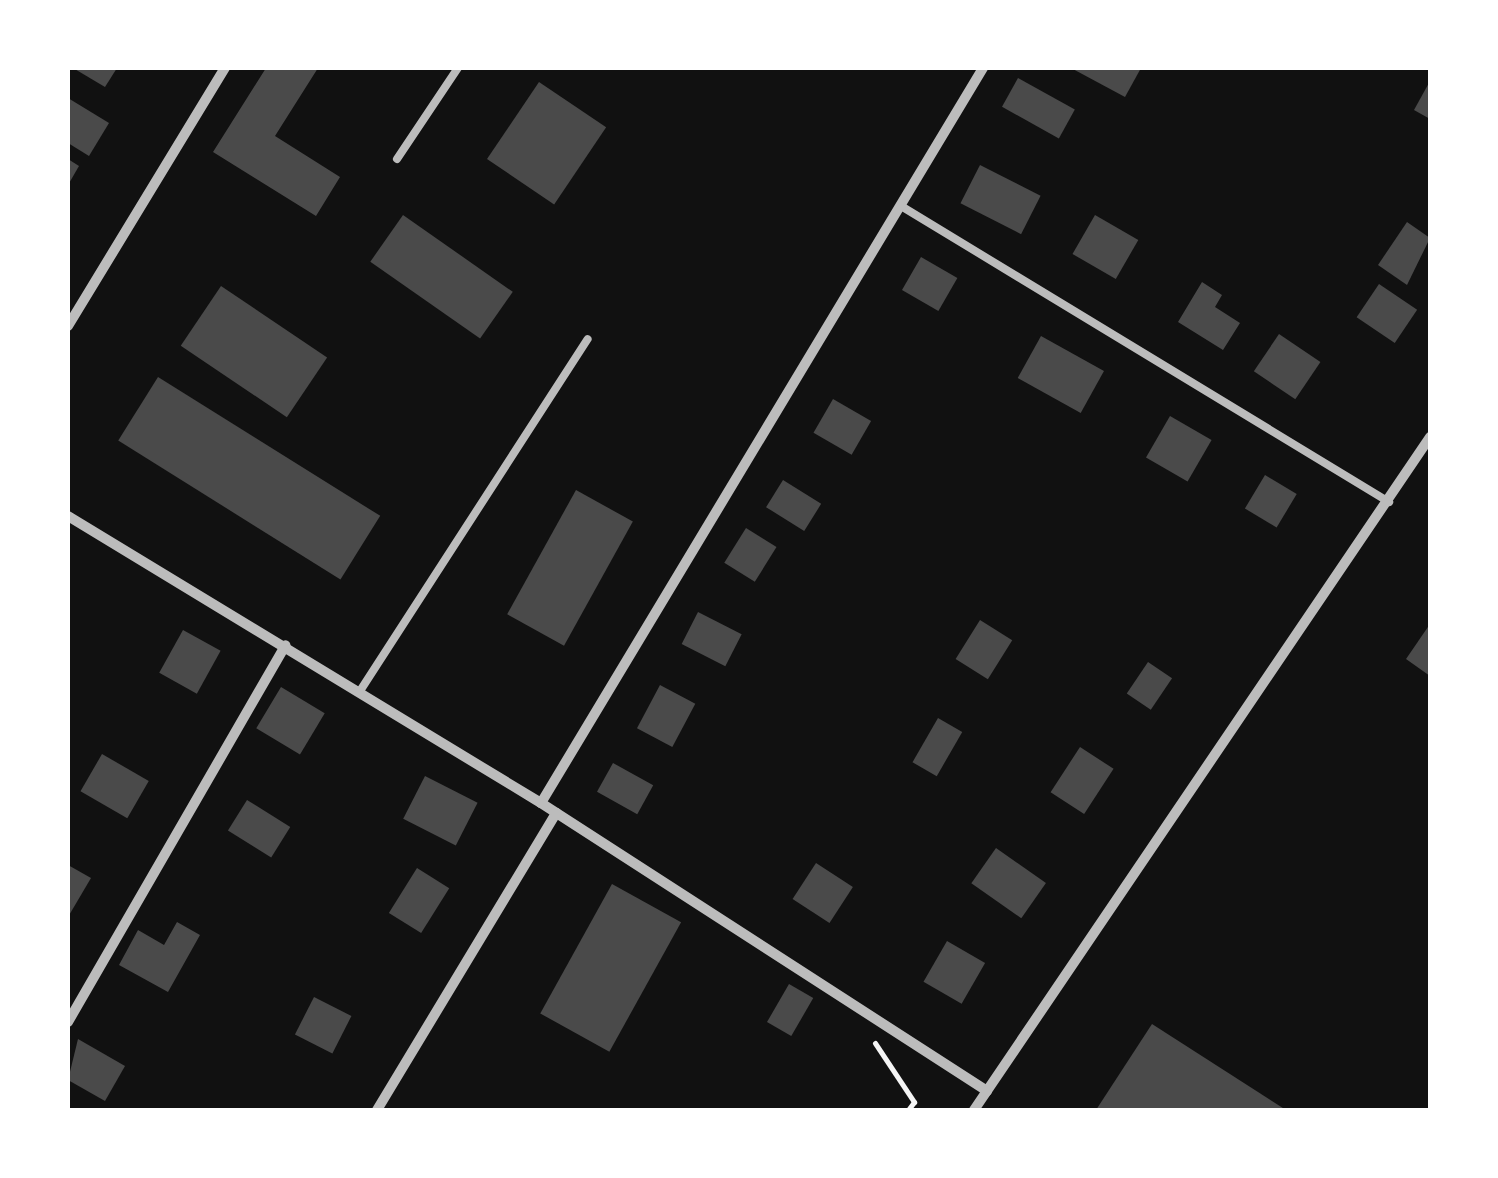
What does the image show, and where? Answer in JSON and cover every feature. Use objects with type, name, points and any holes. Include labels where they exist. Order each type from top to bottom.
[{"type":"street","points":[[68,326],[225,68]]},
{"type":"street","points":[[542,804],[982,68]]},
{"type":"street","points":[[974,1110],[1430,437]]},
{"type":"street","points":[[68,516],[542,804],[987,1092]]},
{"type":"street","points":[[68,1022],[286,645]]},
{"type":"street","points":[[377,1110],[556,813]]},
{"type":"lane","points":[[397,159],[458,68]]},
{"type":"lane","points":[[902,206],[1389,502]]},
{"type":"lane","points":[[360,691],[588,339]]},
{"type":"path","points":[[863,1026],[914,1102],[908,1110]]},
{"type":"building","points":[[73,68],[117,68],[105,87]]},
{"type":"building","points":[[266,68],[318,68],[275,136],[340,177],[316,216],[213,152]]},
{"type":"building","points":[[1071,68],[1141,68],[1125,97]]},
{"type":"building","points":[[1018,78],[1075,110],[1059,138],[1002,107]]},
{"type":"building","points":[[1430,81],[1430,119],[1414,110]]},
{"type":"building","points":[[539,82],[606,127],[554,204],[487,159]]},
{"type":"building","points":[[68,98],[109,123],[89,156],[68,143]]},
{"type":"building","points":[[68,159],[79,166],[68,185]]},
{"type":"building","points":[[980,165],[1041,196],[1021,234],[960,203]]},
{"type":"building","points":[[403,215],[513,292],[480,339],[370,262]]},
{"type":"building","points":[[1095,215],[1138,240],[1116,279],[1072,254]]},
{"type":"building","points":[[1407,222],[1430,238],[1407,285],[1378,265]]},
{"type":"building","points":[[921,257],[957,278],[938,311],[902,290]]},
{"type":"building","points":[[1202,282],[1222,295],[1215,307],[1240,323],[1223,350],[1178,322]]},
{"type":"building","points":[[1379,284],[1417,310],[1395,343],[1357,317]]},
{"type":"building","points":[[221,286],[327,358],[287,417],[181,346]]},
{"type":"building","points":[[1279,334],[1320,362],[1295,399],[1254,371]]},
{"type":"building","points":[[1041,336],[1104,371],[1081,413],[1018,378]]},
{"type":"building","points":[[158,377],[380,516],[340,579],[118,441]]},
{"type":"building","points":[[833,399],[871,421],[852,455],[814,433]]},
{"type":"building","points":[[1170,416],[1212,440],[1188,482],[1146,458]]},
{"type":"building","points":[[1265,475],[1297,494],[1277,527],[1245,508]]},
{"type":"building","points":[[783,480],[821,504],[804,531],[766,507]]},
{"type":"building","points":[[576,490],[633,522],[564,646],[507,614]]},
{"type":"building","points":[[746,528],[777,547],[755,582],[724,563]]},
{"type":"building","points":[[698,612],[742,634],[725,666],[682,644]]},
{"type":"building","points":[[980,620],[1012,640],[988,679],[956,659]]},
{"type":"building","points":[[1430,624],[1430,676],[1406,659]]},
{"type":"building","points":[[183,630],[221,651],[197,694],[159,673]]},
{"type":"building","points":[[1148,662],[1172,678],[1151,710],[1127,694]]},
{"type":"building","points":[[660,685],[695,704],[672,747],[637,728]]},
{"type":"building","points":[[281,687],[325,713],[300,754],[256,728]]},
{"type":"building","points":[[938,718],[962,732],[937,776],[912,762]]},
{"type":"building","points":[[1080,747],[1114,769],[1084,814],[1051,792]]},
{"type":"building","points":[[102,754],[149,781],[127,818],[80,791]]},
{"type":"building","points":[[613,763],[653,785],[637,814],[597,792]]},
{"type":"building","points":[[425,776],[478,803],[456,846],[403,819]]},
{"type":"building","points":[[247,800],[290,827],[271,858],[228,831]]},
{"type":"building","points":[[996,848],[1046,883],[1021,918],[971,883]]},
{"type":"building","points":[[816,863],[853,887],[829,923],[793,899]]},
{"type":"building","points":[[68,865],[91,878],[68,917]]},
{"type":"building","points":[[417,868],[449,888],[421,933],[389,913]]},
{"type":"building","points":[[612,884],[681,922],[609,1052],[540,1013]]},
{"type":"building","points":[[177,922],[200,935],[168,992],[119,965],[138,930],[164,945]]},
{"type":"building","points":[[947,941],[985,963],[962,1004],[924,982]]},
{"type":"building","points":[[789,984],[813,998],[791,1036],[767,1022]]},
{"type":"building","points":[[314,997],[351,1016],[332,1053],[295,1034]]},
{"type":"building","points":[[1152,1024],[1286,1110],[1096,1110]]},
{"type":"building","points":[[78,1039],[125,1066],[105,1101],[68,1080]]}]
